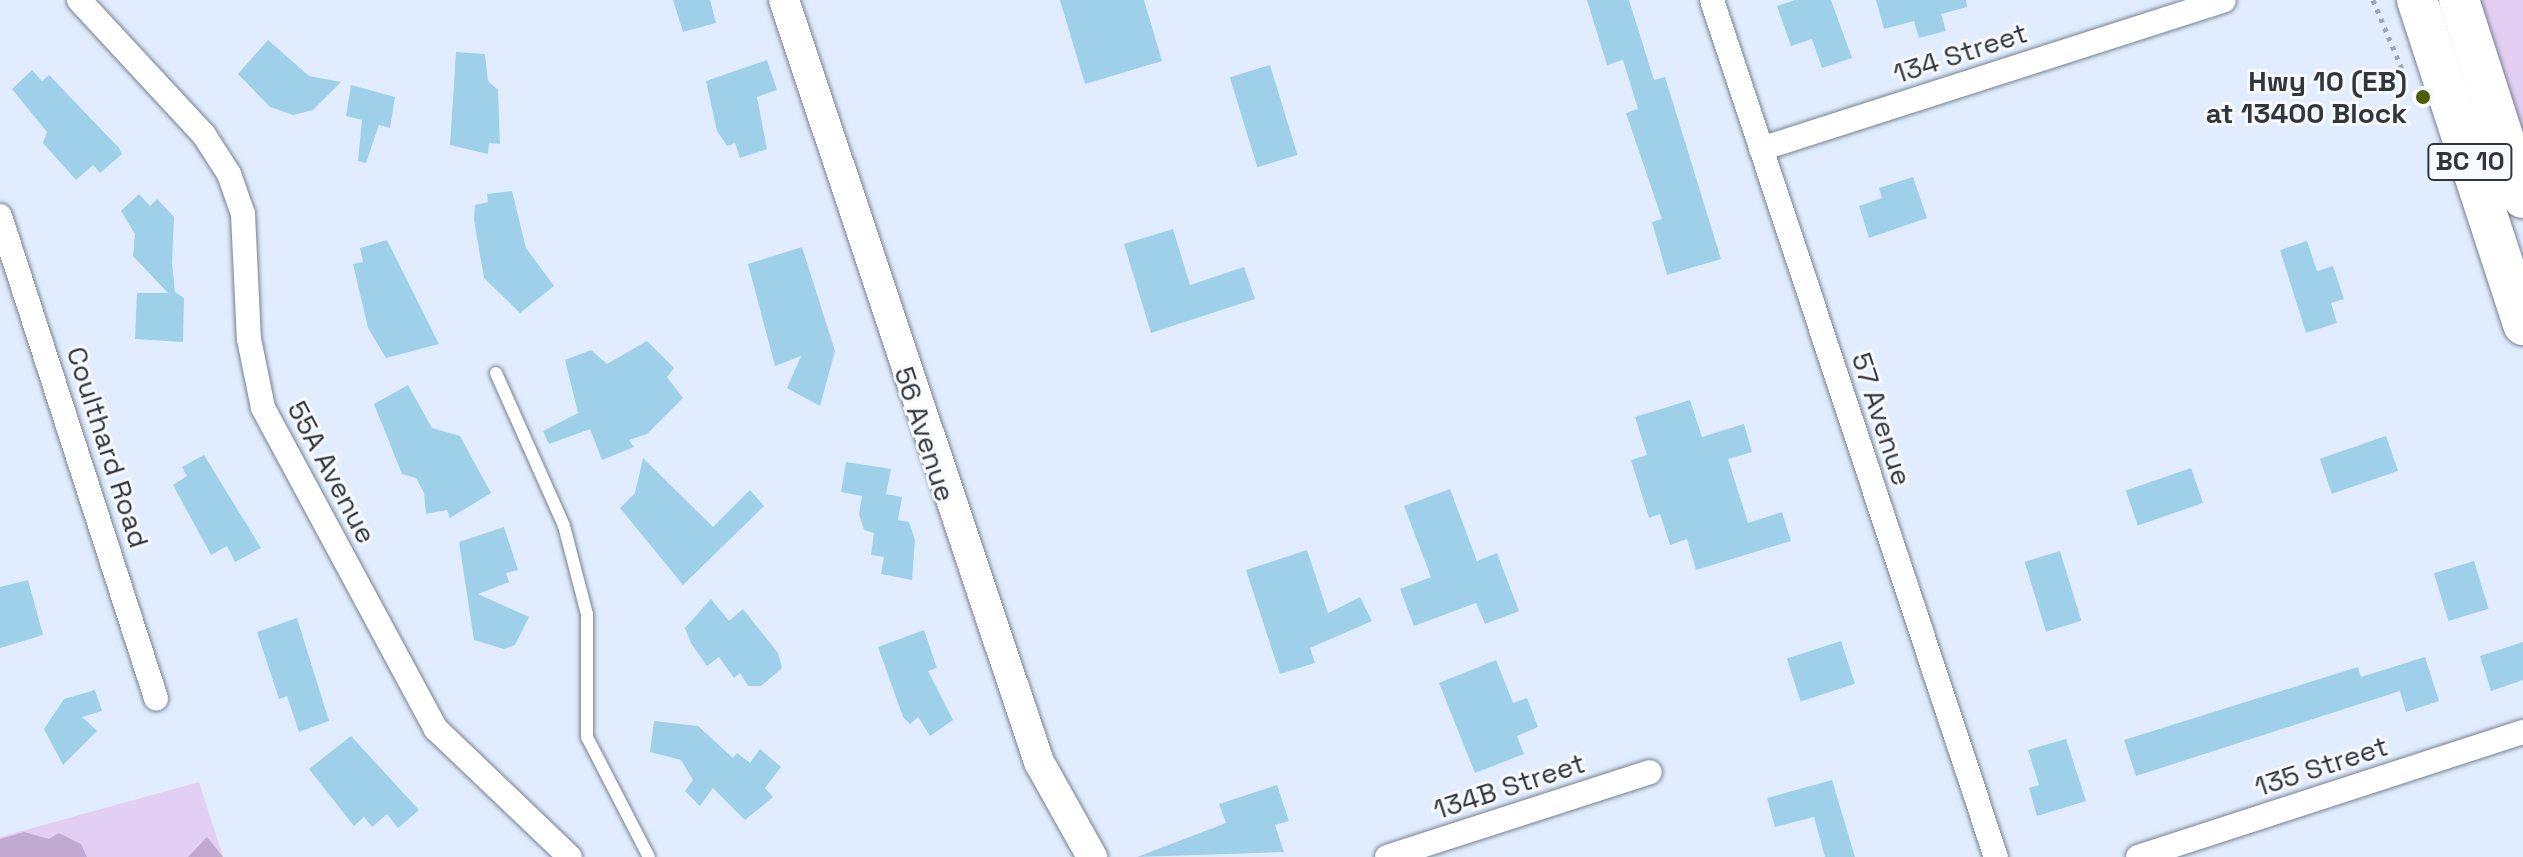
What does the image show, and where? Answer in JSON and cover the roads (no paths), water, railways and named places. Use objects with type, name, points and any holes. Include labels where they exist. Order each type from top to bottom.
[{"type":"highway","name":"BC 10","points":[[2417,0],[2523,325]]},
{"type":"highway","name":"BC 10","points":[[2459,0],[2523,198]]},
{"type":"street","name":"55A Avenue","points":[[79,0],[204,135],[229,174],[243,214],[249,339],[263,408],[436,729],[570,857]]},
{"type":"street","name":"56 Avenue","points":[[784,0],[1039,762],[1092,857]]},
{"type":"street","name":"57 Avenue","points":[[1712,0],[1996,857]]},
{"type":"street","name":"134 Street","points":[[1761,149],[2224,0]]},
{"type":"street","name":"Coulthard Road","points":[[0,216],[156,698]]},
{"type":"street","name":"135 Street","points":[[2138,857],[2523,732]]},
{"type":"street","name":"134B Street","points":[[1387,857],[1650,772]]},
{"type":"lane","points":[[496,373],[564,526],[587,614],[587,737],[649,857]]},
{"type":"place","name":"Hwy 10 (EB) at 13400 Block","points":[[2423,97]]}]
